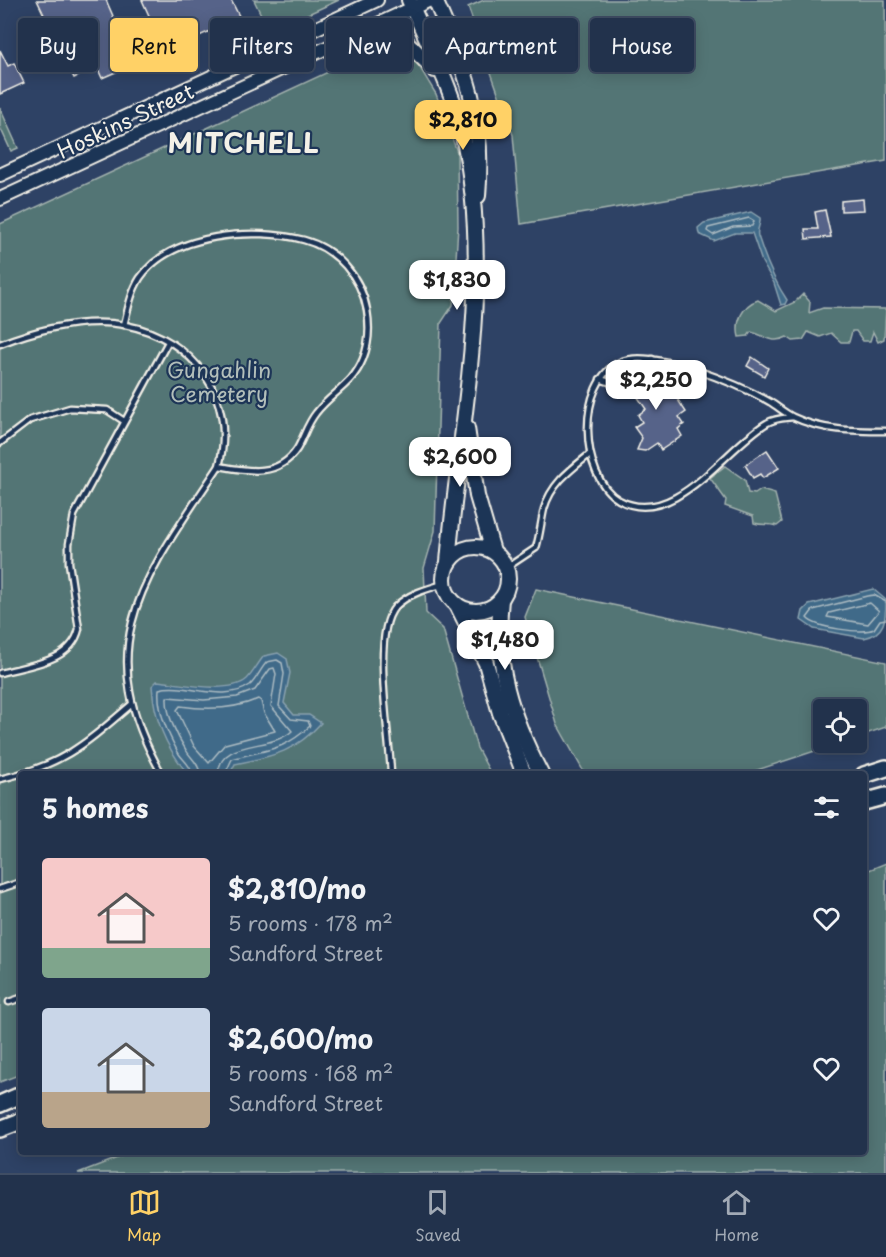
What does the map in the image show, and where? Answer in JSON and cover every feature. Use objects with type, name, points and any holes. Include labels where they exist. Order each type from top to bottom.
[{"type":"main road","points":[[433,0],[466,73],[474,104],[480,168],[475,209],[476,270],[465,414],[444,584],[448,596],[457,605],[486,663],[500,713],[523,771]]},
{"type":"main road","points":[[411,4],[448,90],[462,132],[475,209]]},
{"type":"main road","points":[[412,47],[426,60],[448,90]]},
{"type":"main road","points":[[465,414],[477,495],[493,551],[506,568],[508,584],[501,599],[498,646],[505,688],[533,759],[540,771]]},
{"type":"main road","points":[[448,562],[460,550],[468,547],[477,546],[493,551]]},
{"type":"main road","points":[[457,605],[480,611],[501,599]]},
{"type":"main road","points":[[867,774],[886,768]]},
{"type":"main road","points":[[867,801],[886,796]]},
{"type":"main road","points":[[0,1104],[18,1096]]},
{"type":"main road","points":[[0,1129],[18,1122]]},
{"type":"street","name":"Hoskins Street","points":[[0,175],[377,0]]},
{"type":"street","name":"Hoskins Street","points":[[387,18],[411,4],[433,0]]},
{"type":"street","name":"Hoskins Street","points":[[0,199],[326,48]]},
{"type":"lane","points":[[124,325],[132,295],[141,278],[166,252],[194,241],[238,236],[304,240],[338,259],[353,276],[366,303],[369,329],[364,357],[354,377],[317,411],[296,452],[277,467],[253,472],[219,466]]},
{"type":"lane","points":[[0,344],[57,327],[124,325],[150,332],[191,358],[212,387],[224,416],[225,445],[219,466],[147,579],[132,616],[126,652],[132,704],[145,742],[160,771]]},
{"type":"lane","points":[[0,673],[55,658],[70,649],[76,639],[77,616],[69,563],[70,530],[74,515],[168,342]]},
{"type":"lane","points":[[639,367],[653,358]]},
{"type":"lane","points":[[793,417],[766,423],[696,484],[667,501],[654,505],[638,506],[619,500],[600,479],[590,454],[589,415],[593,394],[600,379],[620,362],[653,358],[744,389],[793,417],[835,429],[886,431]]},
{"type":"lane","points":[[600,379],[612,383],[619,381]]},
{"type":"lane","points":[[0,443],[30,420],[70,408],[107,410],[124,421]]},
{"type":"lane","points":[[506,568],[536,548],[544,509],[554,488],[561,478],[590,454]]},
{"type":"lane","points":[[391,771],[382,661],[387,618],[403,600],[444,584]]},
{"type":"lane","points":[[32,771],[44,768],[68,755],[132,704]]},
{"type":"lane","points":[[0,779],[18,774]]},
{"type":"lane","points":[[0,889],[18,883]]},
{"type":"lane","points":[[9,1002],[18,999]]},
{"type":"green space","points":[[254,0],[339,0],[299,18],[263,18]]},
{"type":"green space","points":[[484,0],[885,0],[886,161],[521,224],[513,135],[491,72],[578,72],[578,18],[472,18],[468,7]]},
{"type":"green space","name":"Gungahlin Cemetery","points":[[412,58],[414,58],[436,94],[457,152],[458,227],[453,305],[441,323],[435,531],[424,568],[426,613],[443,629],[477,748],[489,771],[18,771],[18,1075],[0,1082],[0,224],[328,72],[412,72]]},
{"type":"green space","points":[[0,108],[18,148],[11,151],[0,127]]},
{"type":"green space","points":[[803,294],[810,302],[809,313],[823,308],[886,309],[884,339],[878,342],[873,332],[870,341],[863,341],[856,331],[852,331],[849,342],[841,342],[831,333],[820,337],[808,332],[803,340],[793,341],[787,337],[773,340],[751,332],[748,336],[739,337],[738,325],[741,314],[753,302],[758,300],[776,311],[795,302]]},
{"type":"green space","points":[[725,466],[745,480],[748,493],[755,494],[761,490],[775,494],[782,522],[777,526],[754,523],[753,516],[725,506],[726,500],[710,478]]},
{"type":"green space","points":[[536,589],[886,662],[886,727],[867,734],[867,699],[813,699],[813,752],[754,771],[583,771],[557,724],[525,617]]},
{"type":"green space","points":[[886,863],[886,1173],[78,1173],[125,1155],[867,1155],[867,871]]},
{"type":"water","points":[[751,212],[760,218],[758,236],[770,269],[787,300],[785,304],[781,305],[752,233],[735,233],[714,241],[699,234],[698,228],[704,223]]},
{"type":"water","points":[[873,589],[886,600],[886,607],[883,625],[871,636],[864,638],[814,629],[801,620],[803,611],[809,605]]},
{"type":"water","points":[[278,653],[287,659],[290,673],[284,703],[294,715],[309,715],[321,723],[292,747],[272,755],[235,764],[232,771],[186,771],[173,754],[162,733],[155,710],[152,686],[157,681],[216,687],[239,684],[249,677],[264,656]]},
{"type":"building","points":[[37,0],[106,0],[114,18],[110,18],[110,72],[116,72],[102,78],[98,69],[98,18],[46,18]]},
{"type":"building","points":[[142,0],[231,0],[240,18],[210,18],[210,31],[198,36],[198,18],[150,18]]},
{"type":"building","points":[[0,50],[8,66],[14,63],[24,83],[0,94]]},
{"type":"building","points":[[71,72],[87,72],[74,78]]},
{"type":"building","points":[[863,199],[864,210],[841,211],[841,201]]},
{"type":"building","points":[[825,210],[831,237],[806,239],[805,229],[818,229],[815,212]]},
{"type":"building","points":[[752,357],[768,368],[764,376],[747,366]]},
{"type":"building","points":[[635,366],[636,371],[643,371],[651,383],[662,376],[686,412],[679,417],[684,424],[678,429],[682,436],[661,450],[657,443],[645,451],[637,450],[642,438],[634,427],[642,422],[638,415],[646,409],[622,374]]},
{"type":"building","points":[[767,450],[779,468],[763,478],[760,474],[753,478],[745,465]]},
{"type":"district","name":"MITCHELL","points":[[244,141]]}]
